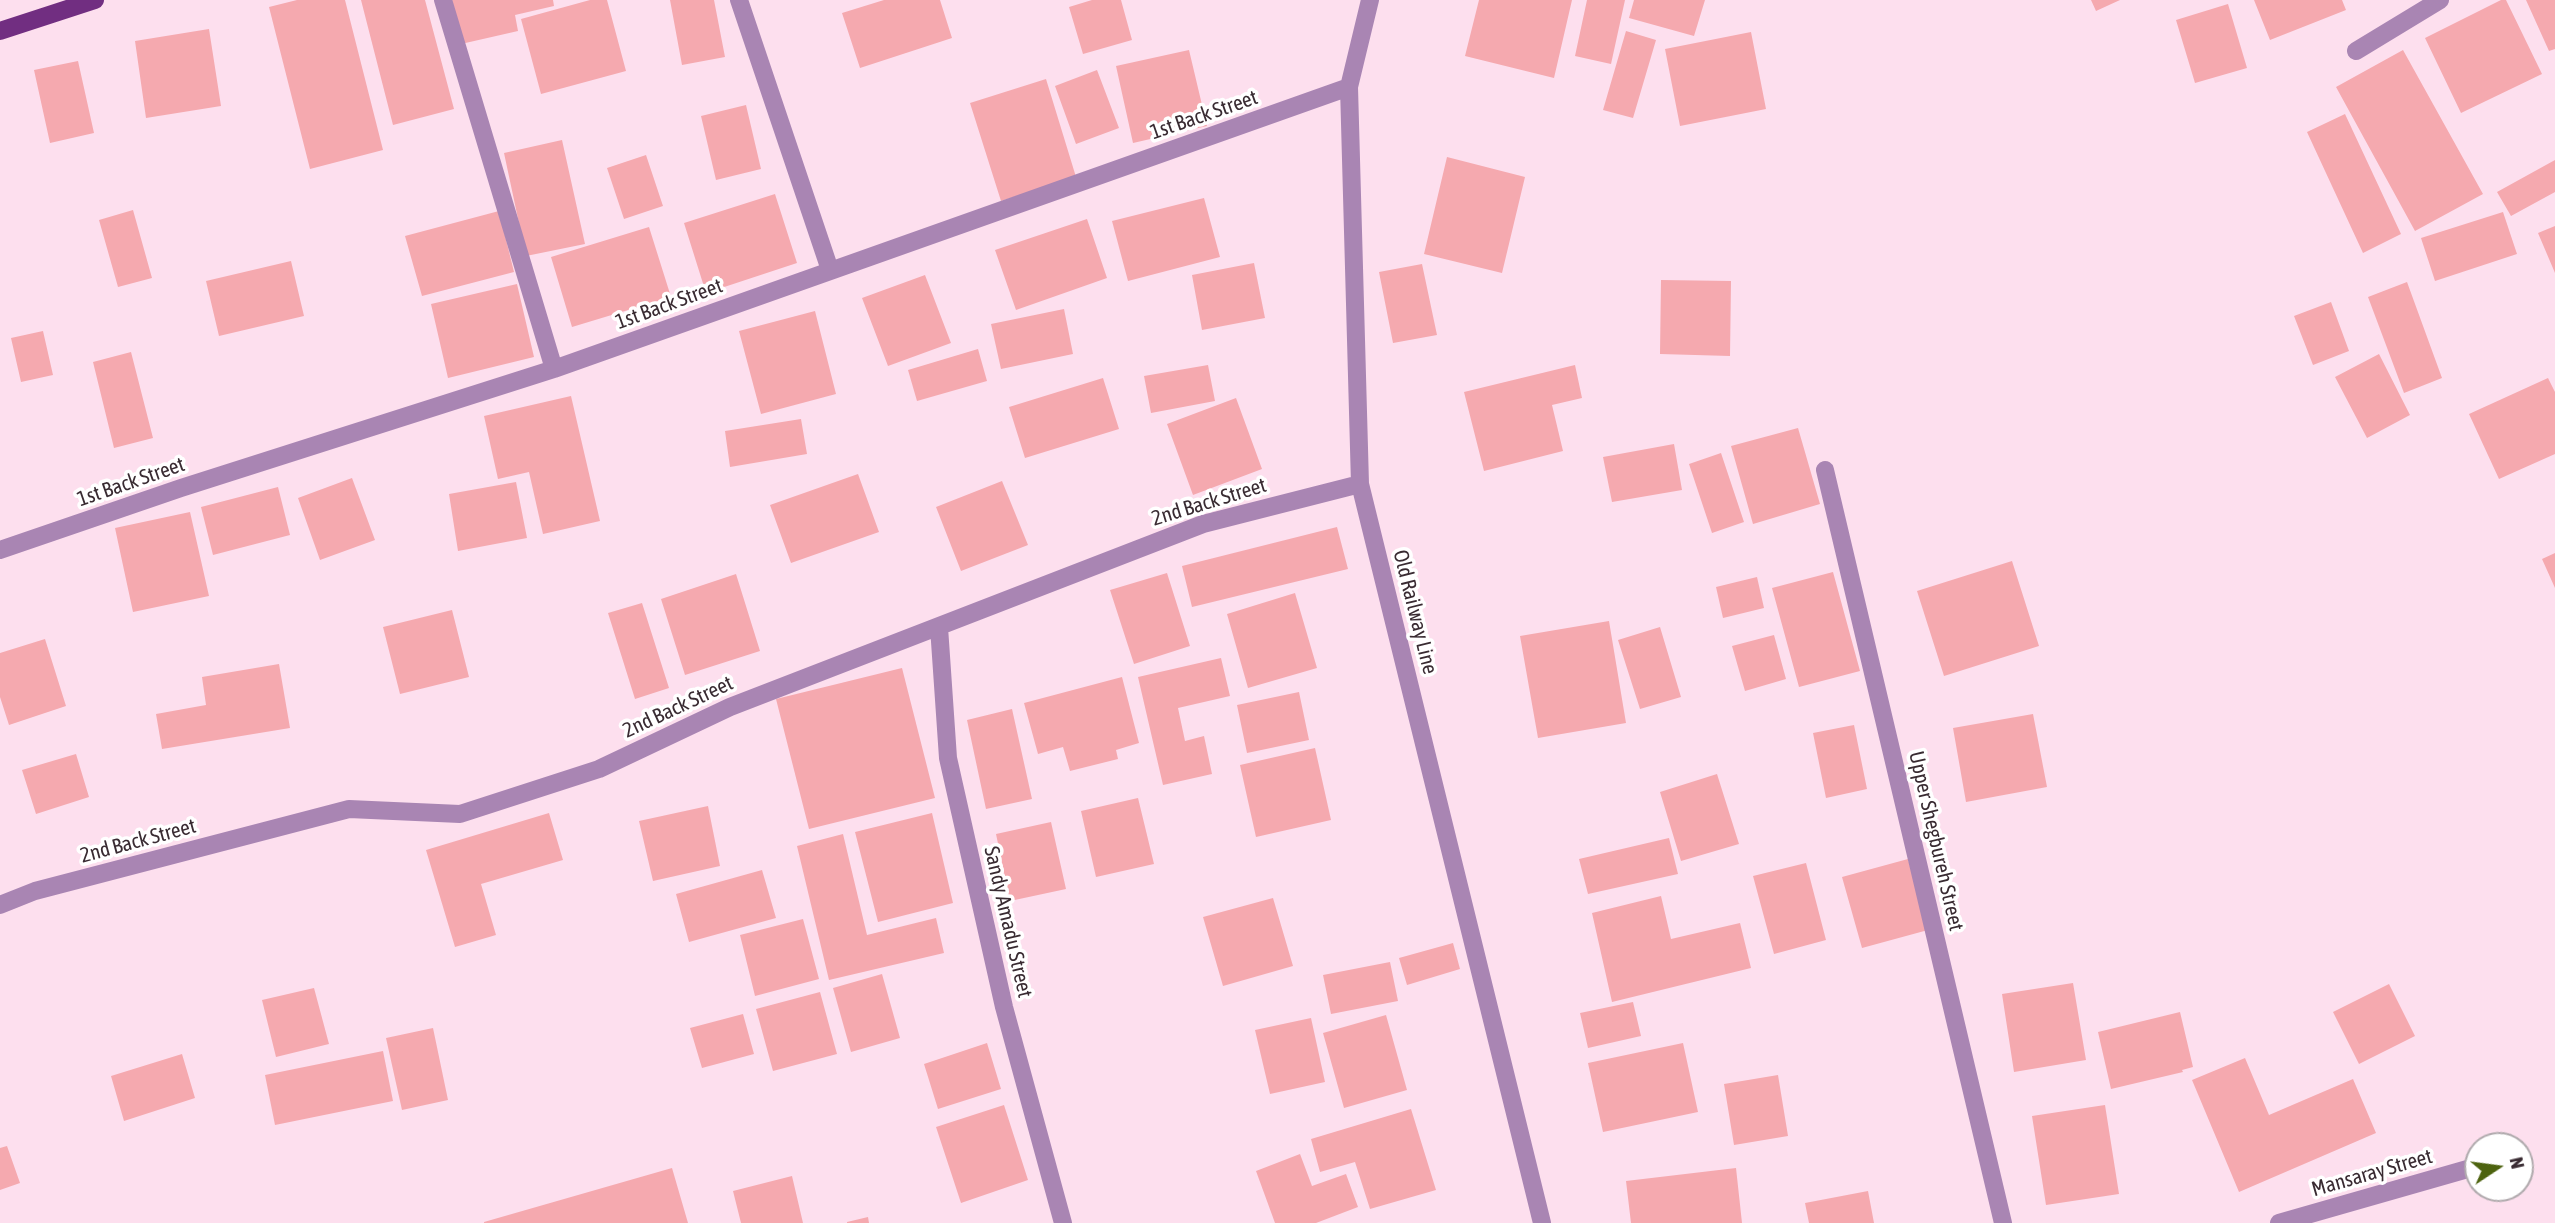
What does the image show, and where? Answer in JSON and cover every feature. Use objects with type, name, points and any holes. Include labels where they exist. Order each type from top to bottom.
[{"type":"main road","points":[[0,31],[95,0]]},
{"type":"street","points":[[443,0],[554,369]]},
{"type":"street","points":[[739,0],[830,270]]},
{"type":"street","name":"Old Railway Line","points":[[1370,0],[1349,88],[1360,484],[1542,1223]]},
{"type":"street","points":[[2356,51],[2440,0]]},
{"type":"street","name":"1st Back Street","points":[[0,550],[181,488],[554,369],[1349,88]]},
{"type":"street","name":"Upper Shegbureh Street","points":[[1825,470],[2003,1223]]},
{"type":"street","name":"2nd Back Street","points":[[0,905],[35,891],[348,809],[460,814],[599,769],[730,707],[1203,524],[1360,484]]},
{"type":"street","name":"Sandy Amadu Street","points":[[939,626],[948,758],[1004,1007],[1063,1223]]},
{"type":"street","name":"Mansaray Street","points":[[2279,1223],[2464,1170]]},
{"type":"building","points":[[297,0],[345,0],[383,150],[310,169],[269,7]]},
{"type":"building","points":[[361,0],[425,0],[454,109],[393,125]]},
{"type":"building","points":[[452,0],[553,0],[554,6],[515,15],[518,31],[461,44]]},
{"type":"building","points":[[590,0],[607,0],[626,71],[541,94],[521,19]]},
{"type":"building","points":[[670,0],[714,0],[725,57],[682,65]]},
{"type":"building","points":[[884,0],[940,0],[952,38],[860,68],[842,13]]},
{"type":"building","points":[[1092,0],[1121,0],[1132,40],[1083,54],[1069,7]]},
{"type":"building","points":[[1479,0],[1572,0],[1554,78],[1465,56]]},
{"type":"building","points":[[1587,0],[1625,0],[1611,64],[1575,56]]},
{"type":"building","points":[[1634,0],[1705,0],[1694,36],[1629,18]]},
{"type":"building","points":[[2091,0],[2120,0],[2096,11]]},
{"type":"building","points":[[2254,0],[2342,0],[2346,10],[2270,40]]},
{"type":"building","points":[[2501,0],[2506,0],[2542,74],[2461,113],[2425,38]]},
{"type":"building","points":[[2526,0],[2555,0],[2555,49],[2549,51]]},
{"type":"building","points":[[2228,4],[2247,68],[2195,83],[2176,20]]},
{"type":"building","points":[[209,29],[221,106],[146,118],[135,41]]},
{"type":"building","points":[[1626,31],[1656,40],[1633,118],[1603,110]]},
{"type":"building","points":[[1751,32],[1766,109],[1680,126],[1665,49]]},
{"type":"building","points":[[1189,50],[1207,126],[1133,143],[1116,66]]},
{"type":"building","points":[[2403,50],[2483,194],[2415,231],[2336,87]]},
{"type":"building","points":[[78,61],[94,133],[50,143],[34,70]]},
{"type":"building","points":[[1097,70],[1119,128],[1076,144],[1055,86]]},
{"type":"building","points":[[1046,79],[1076,177],[1001,201],[970,103]]},
{"type":"building","points":[[746,105],[761,169],[716,180],[701,116]]},
{"type":"building","points":[[2345,114],[2401,234],[2363,253],[2307,132]]},
{"type":"building","points":[[562,140],[585,244],[526,256],[504,153]]},
{"type":"building","points":[[646,155],[663,206],[624,219],[607,168]]},
{"type":"building","points":[[1447,157],[1525,177],[1502,273],[1424,254]]},
{"type":"building","points":[[2555,160],[2555,192],[2511,216],[2497,192]]},
{"type":"building","points":[[775,194],[797,263],[706,293],[684,223]]},
{"type":"building","points":[[1204,198],[1220,257],[1128,281],[1112,221]]},
{"type":"building","points":[[133,210],[152,278],[118,287],[99,220]]},
{"type":"building","points":[[499,211],[514,272],[422,296],[405,236]]},
{"type":"building","points":[[2503,212],[2517,254],[2435,281],[2421,238]]},
{"type":"building","points":[[1087,219],[1107,278],[1016,310],[995,250]]},
{"type":"building","points":[[2555,226],[2555,273],[2538,233]]},
{"type":"building","points":[[649,227],[671,297],[572,327],[551,257]]},
{"type":"building","points":[[291,261],[304,316],[219,336],[206,281]]},
{"type":"building","points":[[1254,263],[1265,318],[1202,330],[1192,275]]},
{"type":"building","points":[[1422,264],[1437,335],[1393,343],[1379,272]]},
{"type":"building","points":[[925,275],[951,343],[888,366],[862,298]]},
{"type":"building","points":[[1661,280],[1731,281],[1730,356],[1660,354]]},
{"type":"building","points":[[2407,282],[2442,378],[2404,393],[2368,297]]},
{"type":"building","points":[[517,284],[534,357],[448,378],[431,304]]},
{"type":"building","points":[[2331,302],[2349,351],[2313,365],[2294,316]]},
{"type":"building","points":[[1064,309],[1073,354],[1001,369],[991,324]]},
{"type":"building","points":[[815,311],[836,394],[761,414],[739,331]]},
{"type":"building","points":[[43,331],[53,375],[21,382],[11,338]]},
{"type":"building","points":[[978,349],[987,381],[917,401],[908,370]]},
{"type":"building","points":[[131,352],[153,438],[114,448],[93,362]]},
{"type":"building","points":[[2379,354],[2410,415],[2367,438],[2335,377]]},
{"type":"building","points":[[1208,365],[1215,401],[1151,413],[1144,376]]},
{"type":"building","points":[[1575,365],[1582,398],[1552,405],[1563,451],[1484,471],[1464,392]]},
{"type":"building","points":[[1103,378],[1119,429],[1025,458],[1009,407]]},
{"type":"building","points":[[2548,378],[2555,392],[2555,454],[2499,479],[2469,414]]},
{"type":"building","points":[[571,396],[600,521],[543,534],[529,472],[498,479],[484,416]]},
{"type":"building","points":[[1236,398],[1262,469],[1193,495],[1167,424]]},
{"type":"building","points":[[801,419],[807,454],[730,467],[725,431]]},
{"type":"building","points":[[1798,428],[1820,504],[1753,524],[1731,446]]},
{"type":"building","points":[[1674,444],[1682,490],[1612,502],[1603,457]]},
{"type":"building","points":[[1721,453],[1744,522],[1712,533],[1689,464]]},
{"type":"building","points":[[858,474],[879,532],[791,563],[770,505]]},
{"type":"building","points":[[352,478],[375,540],[320,560],[298,498]]},
{"type":"building","points":[[1002,481],[1028,545],[961,571],[936,507]]},
{"type":"building","points":[[516,482],[527,538],[458,551],[449,494]]},
{"type":"building","points":[[278,487],[290,535],[213,555],[201,507]]},
{"type":"building","points":[[190,512],[209,596],[133,612],[115,528]]},
{"type":"building","points":[[1337,527],[1348,569],[1192,607],[1182,566]]},
{"type":"building","points":[[2555,553],[2555,588],[2542,559]]},
{"type":"building","points":[[2012,561],[2039,646],[1944,676],[1917,591]]},
{"type":"building","points":[[1833,572],[1860,671],[1799,687],[1772,588]]},
{"type":"building","points":[[1167,573],[1190,646],[1134,664],[1110,590]]},
{"type":"building","points":[[736,574],[760,651],[685,675],[661,599]]},
{"type":"building","points":[[1757,577],[1764,608],[1723,618],[1716,587]]},
{"type":"building","points":[[1295,593],[1317,668],[1248,688],[1227,614]]},
{"type":"building","points":[[642,603],[669,688],[635,699],[608,613]]},
{"type":"building","points":[[452,610],[469,677],[400,694],[383,627]]},
{"type":"building","points":[[1609,621],[1626,723],[1538,738],[1520,636]]},
{"type":"building","points":[[1660,627],[1681,697],[1640,709],[1618,640]]},
{"type":"building","points":[[1774,635],[1786,679],[1745,691],[1732,646]]},
{"type":"building","points":[[45,639],[66,706],[9,725],[0,697],[0,653]]},
{"type":"building","points":[[1221,658],[1230,696],[1178,708],[1185,741],[1204,736],[1212,774],[1163,785],[1138,677]]},
{"type":"building","points":[[279,664],[290,728],[162,749],[156,714],[206,705],[202,677]]},
{"type":"building","points":[[902,668],[935,798],[809,829],[776,699]]},
{"type":"building","points":[[1122,677],[1139,743],[1116,750],[1118,759],[1070,771],[1063,747],[1038,754],[1024,703]]},
{"type":"building","points":[[1299,692],[1309,740],[1247,753],[1237,705]]},
{"type":"building","points":[[1012,709],[1032,799],[986,809],[967,720]]},
{"type":"building","points":[[2033,714],[2047,787],[1966,802],[1953,728]]},
{"type":"building","points":[[1854,725],[1867,789],[1826,798],[1813,733]]},
{"type":"building","points":[[1315,748],[1331,820],[1256,837],[1240,765]]},
{"type":"building","points":[[76,754],[89,797],[36,814],[22,770]]},
{"type":"building","points":[[1717,774],[1739,844],[1681,861],[1660,792]]},
{"type":"building","points":[[1138,798],[1154,864],[1096,877],[1081,811]]},
{"type":"building","points":[[708,806],[720,866],[653,881],[639,821]]},
{"type":"building","points":[[549,813],[563,860],[481,884],[496,935],[455,947],[426,850]]},
{"type":"building","points":[[932,813],[953,903],[878,922],[855,832]]},
{"type":"building","points":[[1051,822],[1066,889],[1010,901],[996,834]]},
{"type":"building","points":[[843,834],[867,935],[936,918],[944,953],[829,980],[797,846]]},
{"type":"building","points":[[1669,838],[1678,874],[1588,894],[1579,859]]},
{"type":"building","points":[[1908,859],[1928,930],[1862,948],[1842,877]]},
{"type":"building","points":[[1806,863],[1826,940],[1774,954],[1753,876]]},
{"type":"building","points":[[762,870],[776,918],[689,942],[676,894]]},
{"type":"building","points":[[1661,896],[1671,939],[1740,923],[1751,968],[1612,1002],[1592,913]]},
{"type":"building","points":[[1273,898],[1293,966],[1223,986],[1203,917]]},
{"type":"building","points":[[803,919],[819,979],[755,996],[740,935]]},
{"type":"building","points":[[1453,943],[1460,969],[1407,985],[1399,958]]},
{"type":"building","points":[[1390,962],[1398,1001],[1331,1014],[1323,975]]},
{"type":"building","points":[[882,974],[900,1038],[851,1052],[833,988]]},
{"type":"building","points":[[2073,983],[2086,1060],[2014,1072],[2002,994]]},
{"type":"building","points":[[2389,984],[2415,1036],[2359,1064],[2333,1012]]},
{"type":"building","points":[[314,988],[329,1044],[276,1057],[262,1000]]},
{"type":"building","points":[[820,992],[837,1054],[773,1071],[756,1009]]},
{"type":"building","points":[[1633,1002],[1641,1036],[1588,1048],[1580,1013]]},
{"type":"building","points":[[2180,1012],[2193,1067],[2182,1070],[2183,1072],[2111,1089],[2098,1032]]},
{"type":"building","points":[[743,1014],[754,1054],[702,1068],[690,1028]]},
{"type":"building","points":[[1386,1015],[1407,1090],[1344,1108],[1323,1033]]},
{"type":"building","points":[[1311,1018],[1325,1082],[1270,1094],[1255,1030]]},
{"type":"building","points":[[433,1028],[448,1100],[402,1110],[386,1038]]},
{"type":"building","points":[[987,1043],[1001,1089],[938,1109],[924,1064]]},
{"type":"building","points":[[1683,1043],[1698,1112],[1603,1132],[1588,1063]]},
{"type":"building","points":[[383,1051],[393,1101],[275,1125],[265,1075]]},
{"type":"building","points":[[182,1054],[195,1098],[124,1121],[111,1076]]},
{"type":"building","points":[[2245,1058],[2269,1115],[2353,1079],[2376,1133],[2239,1192],[2192,1080]]},
{"type":"building","points":[[1778,1075],[1788,1136],[1734,1145],[1724,1084]]},
{"type":"building","points":[[1004,1105],[1028,1180],[961,1203],[936,1127]]},
{"type":"building","points":[[2105,1105],[2119,1194],[2046,1205],[2032,1116]]},
{"type":"building","points":[[1411,1109],[1436,1190],[1370,1209],[1355,1162],[1320,1172],[1311,1139]]},
{"type":"building","points":[[7,1146],[20,1183],[0,1190],[0,1148]]},
{"type":"building","points":[[1300,1154],[1312,1186],[1346,1174],[1358,1207],[1316,1223],[1275,1223],[1256,1171]]},
{"type":"building","points":[[672,1168],[688,1223],[484,1223],[484,1222]]},
{"type":"building","points":[[1736,1168],[1742,1223],[1631,1223],[1626,1181]]},
{"type":"building","points":[[792,1176],[803,1223],[741,1223],[733,1191]]},
{"type":"building","points":[[1868,1191],[1874,1223],[1809,1223],[1805,1203]]},
{"type":"building","points":[[868,1217],[869,1223],[847,1223],[847,1222]]}]
